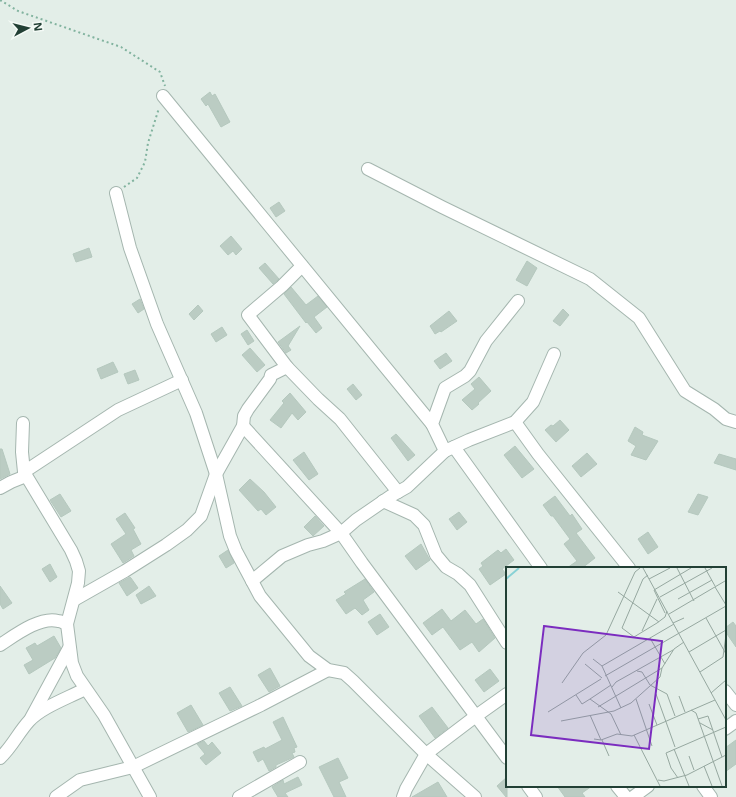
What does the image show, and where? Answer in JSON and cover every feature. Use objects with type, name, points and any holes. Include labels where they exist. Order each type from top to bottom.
[{"type":"street","points":[[163,96],[432,424],[540,567]]},
{"type":"street","points":[[368,168],[449,210],[590,279],[639,318],[685,391],[714,409],[726,419],[736,422]]},
{"type":"street","points":[[116,193],[130,248],[138,272],[157,324],[196,413],[216,474],[230,536],[236,551],[260,596],[309,656],[328,670],[344,673],[354,681],[426,754],[475,797]]},
{"type":"street","points":[[302,266],[282,286],[248,315],[287,367],[318,400],[340,418],[398,492]]},
{"type":"street","points":[[432,424],[445,388],[466,376],[486,341],[518,301]]},
{"type":"street","points":[[252,581],[282,556],[308,545],[324,541],[341,533],[356,520],[390,496],[407,487],[450,449],[515,422],[533,402],[554,354]]},
{"type":"street","points":[[74,600],[125,571],[187,530],[201,516],[216,474],[243,426],[244,416],[248,409],[270,379],[271,375],[287,367]]},
{"type":"street","points":[[0,488],[25,474],[118,410],[182,380]]},
{"type":"street","points":[[515,422],[538,454],[628,567]]},
{"type":"street","points":[[23,423],[22,452],[25,474],[71,550],[79,571],[78,583],[67,624],[72,663],[77,676],[104,715],[150,797]]},
{"type":"street","points":[[243,426],[341,533],[506,757]]},
{"type":"street","points":[[383,501],[414,515],[424,525],[430,536],[436,555],[446,567],[458,574],[470,585],[506,641]]},
{"type":"street","points":[[0,645],[17,634],[46,620],[57,620],[67,624]]},
{"type":"street","points":[[0,758],[30,721],[69,648]]},
{"type":"street","points":[[56,797],[80,780],[133,767],[261,705],[328,670]]},
{"type":"street","points":[[30,721],[45,710],[85,689]]},
{"type":"street","points":[[726,692],[736,705]]},
{"type":"street","points":[[403,797],[426,754],[506,695]]},
{"type":"street","points":[[726,728],[736,721]]},
{"type":"street","points":[[239,797],[300,762]]},
{"type":"street","points":[[529,787],[536,797]]},
{"type":"street","points":[[618,787],[626,797]]},
{"type":"street","points":[[633,797],[647,787]]},
{"type":"street","points":[[703,787],[711,797]]},
{"type":"path","points":[[0,0],[18,11],[121,47],[160,72],[166,89],[150,136],[145,162],[137,178],[116,193]]},
{"type":"building","points":[[210,92],[212,96],[215,94],[230,122],[221,127],[208,104],[206,106],[201,99]]},
{"type":"building","points":[[279,202],[285,211],[276,217],[270,208]]},
{"type":"building","points":[[231,236],[242,249],[236,255],[233,251],[228,255],[220,246]]},
{"type":"building","points":[[89,248],[92,257],[76,262],[73,254]]},
{"type":"building","points":[[527,261],[537,268],[527,286],[516,280]]},
{"type":"building","points":[[265,263],[279,279],[273,284],[259,268]]},
{"type":"building","points":[[291,287],[306,305],[318,296],[327,307],[314,317],[322,328],[316,333],[307,322],[306,323],[284,294]]},
{"type":"building","points":[[140,299],[144,309],[138,313],[132,304]]},
{"type":"building","points":[[198,305],[203,311],[194,320],[189,314]]},
{"type":"building","points":[[563,309],[569,315],[560,326],[553,321]]},
{"type":"building","points":[[449,311],[457,321],[441,332],[440,331],[435,334],[430,326]]},
{"type":"building","points":[[300,326],[288,346],[291,350],[286,353],[278,342]]},
{"type":"building","points":[[222,327],[227,335],[216,342],[211,334]]},
{"type":"building","points":[[247,330],[254,341],[248,345],[241,334]]},
{"type":"building","points":[[250,348],[265,365],[257,372],[242,355]]},
{"type":"building","points":[[446,353],[452,361],[440,369],[434,361]]},
{"type":"building","points":[[113,362],[118,372],[101,379],[97,369]]},
{"type":"building","points":[[135,370],[139,380],[128,384],[124,374]]},
{"type":"building","points":[[479,377],[491,391],[472,410],[462,400],[475,389],[471,384]]},
{"type":"building","points":[[353,384],[362,395],[356,400],[347,389]]},
{"type":"building","points":[[290,393],[306,412],[298,420],[292,413],[281,428],[270,420],[284,403],[282,401]]},
{"type":"building","points":[[560,420],[569,430],[556,442],[545,430]]},
{"type":"building","points":[[635,427],[643,432],[642,435],[658,441],[646,460],[631,455],[636,446],[628,441]]},
{"type":"building","points":[[396,434],[415,455],[408,461],[391,438]]},
{"type":"building","points":[[515,446],[534,469],[522,478],[504,455]]},
{"type":"building","points":[[0,449],[2,449],[10,474],[0,479]]},
{"type":"building","points":[[304,452],[318,474],[309,480],[293,460]]},
{"type":"building","points":[[587,453],[597,464],[581,477],[572,466]]},
{"type":"building","points":[[719,454],[736,459],[736,470],[714,463]]},
{"type":"building","points":[[250,479],[264,492],[276,507],[266,515],[261,509],[258,511],[239,490]]},
{"type":"building","points":[[60,494],[71,511],[61,517],[50,500]]},
{"type":"building","points":[[698,494],[708,497],[698,515],[688,512]]},
{"type":"building","points":[[555,496],[570,516],[572,514],[582,529],[576,533],[595,558],[583,567],[568,567],[577,561],[564,544],[570,539],[543,505]]},
{"type":"building","points":[[459,512],[467,522],[457,530],[449,519]]},
{"type":"building","points":[[125,513],[135,528],[133,529],[141,544],[131,550],[134,556],[123,563],[111,544],[126,534],[116,519]]},
{"type":"building","points":[[315,516],[324,526],[313,536],[304,527]]},
{"type":"building","points":[[648,532],[658,547],[648,554],[638,539]]},
{"type":"building","points":[[421,544],[430,560],[416,570],[405,556]]},
{"type":"building","points":[[506,549],[514,560],[502,569],[506,574],[490,585],[479,569],[483,566],[481,563],[498,550],[501,553]]},
{"type":"building","points":[[228,550],[234,563],[226,568],[219,556]]},
{"type":"building","points":[[50,564],[57,577],[50,582],[42,569]]},
{"type":"building","points":[[130,577],[138,588],[127,596],[119,583]]},
{"type":"building","points":[[365,579],[374,592],[363,600],[369,610],[362,615],[355,608],[346,614],[336,600],[346,594],[344,592]]},
{"type":"building","points":[[0,586],[12,603],[3,609],[0,604]]},
{"type":"building","points":[[149,586],[156,596],[141,604],[136,595]]},
{"type":"building","points":[[442,609],[451,621],[465,610],[476,624],[483,619],[495,638],[479,652],[472,642],[460,650],[443,627],[432,635],[423,623]]},
{"type":"building","points":[[380,614],[389,627],[377,635],[368,622]]},
{"type":"building","points":[[733,622],[736,626],[736,647],[726,632],[726,627]]},
{"type":"building","points":[[54,636],[61,648],[55,658],[29,674],[24,665],[33,660],[26,648],[35,643],[37,646]]},
{"type":"building","points":[[270,668],[280,686],[269,692],[258,675]]},
{"type":"building","points":[[490,669],[499,681],[484,692],[475,680]]},
{"type":"building","points":[[230,687],[242,706],[230,711],[219,693]]},
{"type":"building","points":[[191,705],[203,725],[188,732],[177,713]]},
{"type":"building","points":[[432,707],[448,728],[435,738],[419,716]]},
{"type":"building","points":[[283,717],[297,747],[294,748],[295,752],[292,753],[294,757],[276,765],[276,767],[269,771],[263,759],[258,762],[253,752],[264,747],[265,749],[282,740],[273,722]]},
{"type":"building","points":[[736,740],[736,764],[726,771],[726,747]]},
{"type":"building","points":[[204,741],[208,746],[212,742],[221,753],[206,765],[200,758],[205,754],[197,744]]},
{"type":"building","points":[[338,758],[348,778],[339,782],[346,797],[334,797],[319,767]]},
{"type":"building","points":[[298,777],[302,785],[285,793],[288,797],[278,797],[272,787],[283,780],[284,784]]},
{"type":"building","points":[[506,778],[507,797],[506,797],[497,786]]},
{"type":"building","points":[[438,782],[447,797],[412,797]]},
{"type":"building","points":[[558,787],[591,787],[582,793],[585,797],[565,797]]}]
